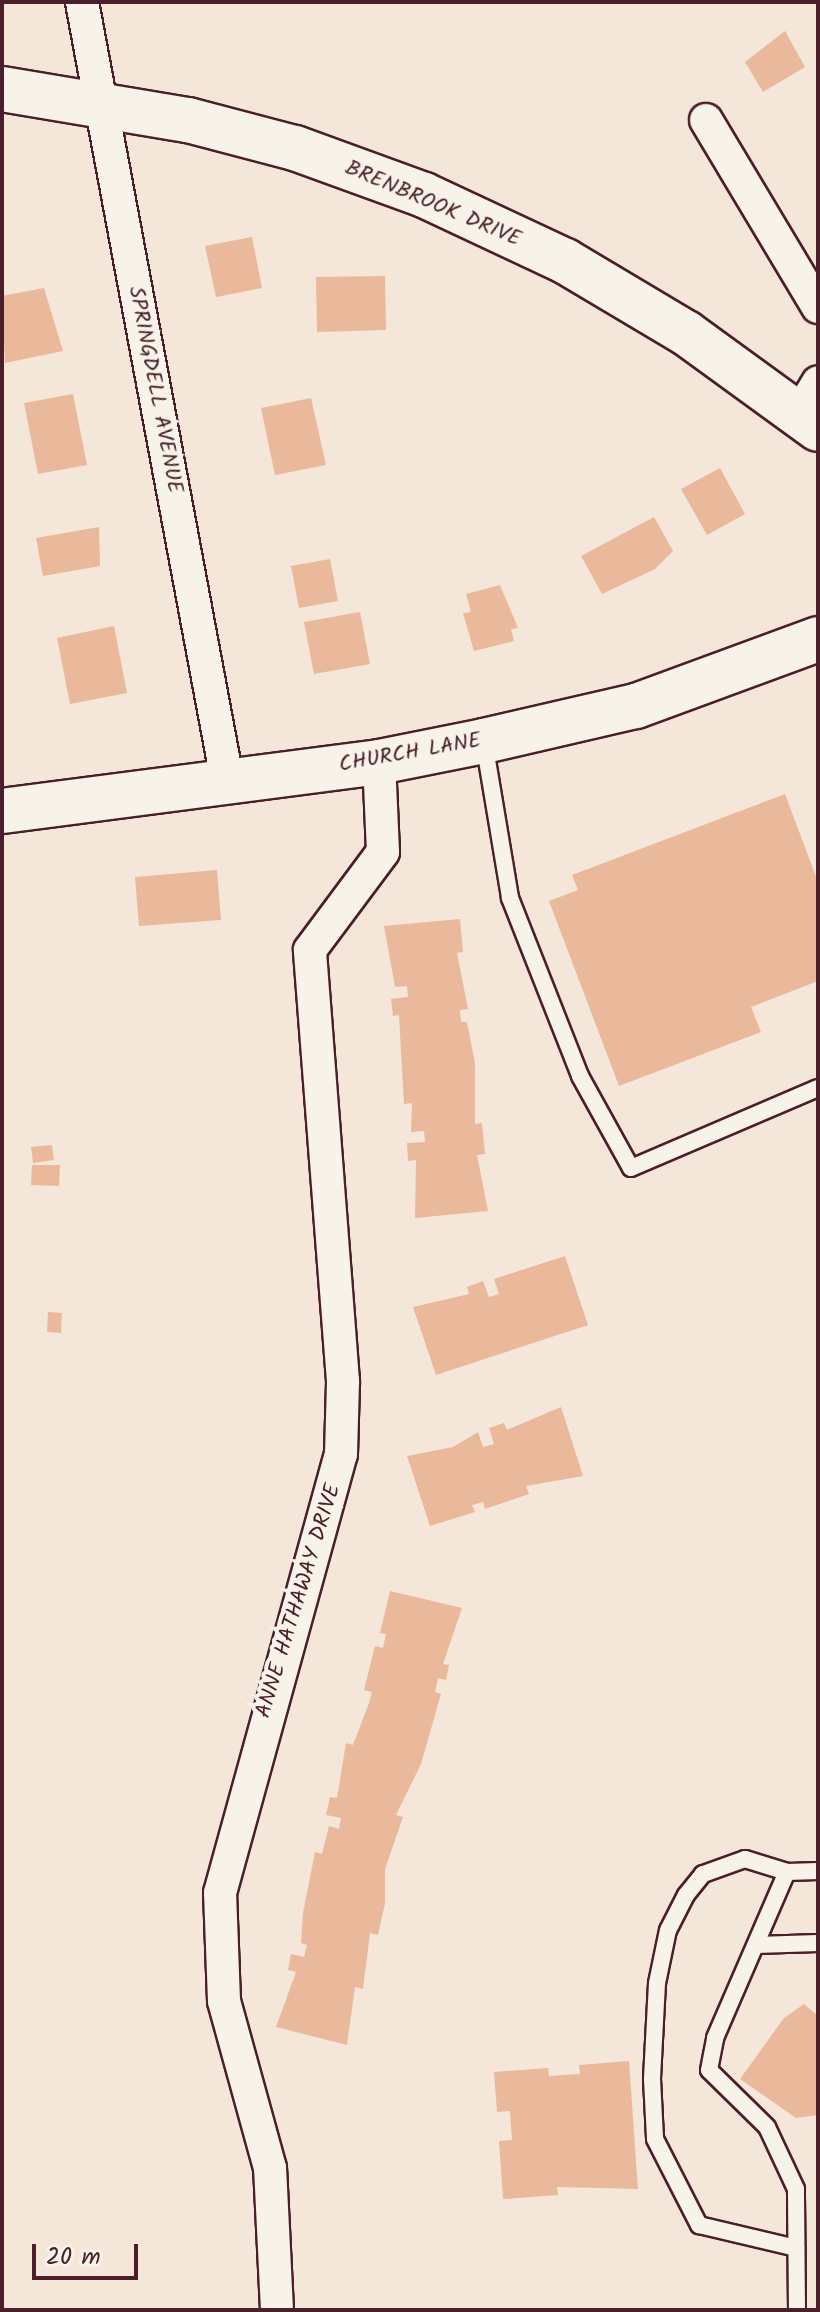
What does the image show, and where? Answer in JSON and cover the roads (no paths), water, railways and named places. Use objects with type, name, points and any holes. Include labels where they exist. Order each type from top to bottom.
[{"type":"main road","name":"BRENBROOK DRIVE","points":[[2,89],[101,102],[295,148],[424,195],[565,261],[812,408]]},
{"type":"main road","name":"CHURCH LANE","points":[[2,811],[227,779],[379,762],[484,741],[636,706],[814,638]]},
{"type":"street","name":"SPRINGDELL AVENUE","points":[[82,2],[227,779]]},
{"type":"street","points":[[706,120],[818,307]]},
{"type":"street","name":"ANNE HATHAWAY DRIVE","points":[[277,2310],[270,2168],[224,2001],[220,1893],[341,1454],[343,1381],[310,950],[383,852],[379,762]]},
{"type":"lane","points":[[484,741],[510,898],[580,1076],[631,1168],[818,1088]]},
{"type":"lane","points":[[796,2248],[699,2225],[655,2139],[652,2079],[657,1983],[668,1930],[686,1895],[703,1874],[745,1859],[787,1872],[818,1871]]},
{"type":"lane","points":[[787,1872],[709,2070],[767,2127],[796,2189],[797,2310]]},
{"type":"lane","points":[[756,1945],[818,1943]]}]
